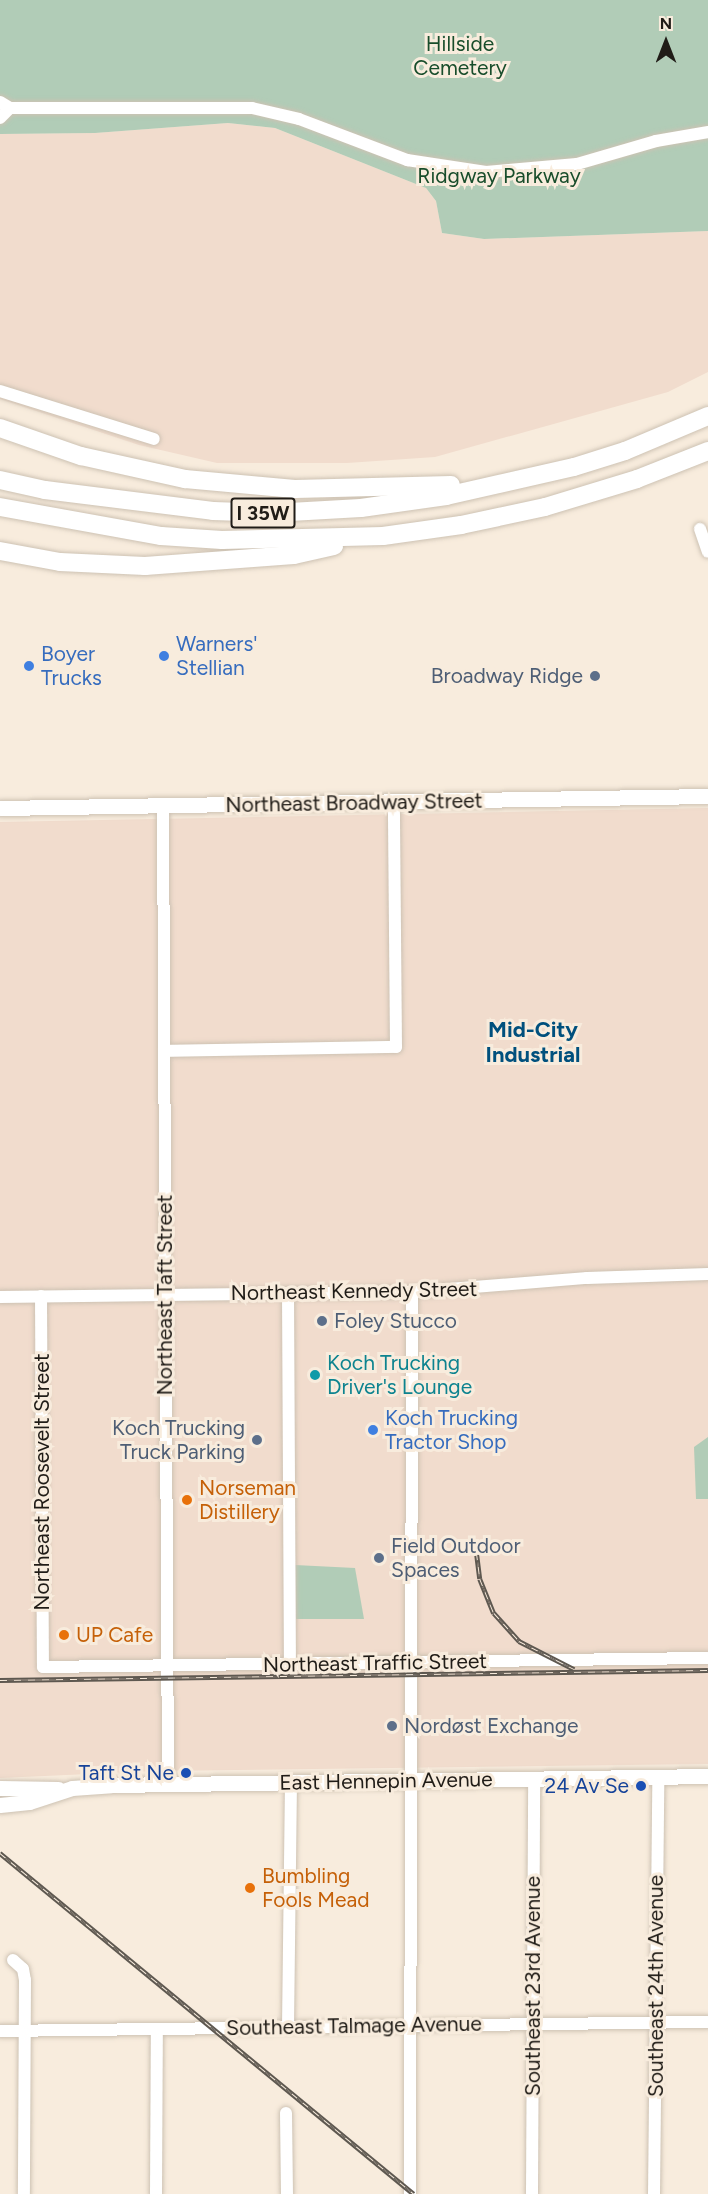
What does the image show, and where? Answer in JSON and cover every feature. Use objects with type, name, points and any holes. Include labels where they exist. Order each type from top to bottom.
[{"type":"highway","name":"I 35W","points":[[0,480],[158,507],[272,513],[403,503],[525,479],[625,451],[708,416]]},
{"type":"highway","points":[[0,428],[81,456],[185,479],[295,489],[353,489],[525,479]]},
{"type":"highway","name":"I 35W","points":[[0,507],[161,536],[222,540],[383,536],[460,525],[545,507],[638,479],[708,451]]},
{"type":"highway","points":[[0,551],[60,562],[157,566],[294,555],[383,536]]},
{"type":"main road","name":"Northeast Broadway Street","points":[[0,808],[708,796]]},
{"type":"main road","name":"East Hennepin Avenue","points":[[0,1788],[64,1790],[168,1784],[708,1776]]},
{"type":"main road","name":"East Hennepin Avenue","points":[[0,1805],[28,1802],[64,1790]]},
{"type":"street","points":[[0,118],[5,105],[252,108],[299,119],[407,160],[486,172],[577,164],[656,141],[708,132]]},
{"type":"street","points":[[0,391],[153,439]]},
{"type":"street","points":[[700,529],[708,552]]},
{"type":"street","points":[[164,1051],[396,1047],[394,801]]},
{"type":"street","name":"Northeast Taft Street","points":[[164,806],[168,1784]]},
{"type":"street","name":"Northeast Kennedy Street","points":[[0,1297],[412,1292],[596,1277],[708,1274]]},
{"type":"street","points":[[410,2194],[412,1292]]},
{"type":"street","points":[[288,1293],[290,1664]]},
{"type":"street","name":"Northeast Roosevelt Street","points":[[42,1296],[43,1667]]},
{"type":"street","name":"Northeast Traffic Street","points":[[43,1667],[708,1658]]},
{"type":"street","name":"Southeast 24th Avenue","points":[[654,2194],[658,1778]]},
{"type":"street","name":"Southeast 23rd Avenue","points":[[532,2194],[534,1779]]},
{"type":"street","points":[[288,2027],[291,1782]]},
{"type":"street","points":[[14,1960],[22,1969],[25,1980],[24,2194]]},
{"type":"street","name":"Southeast Talmage Avenue","points":[[0,2031],[708,2022]]},
{"type":"street","points":[[156,2194],[157,2030]]},
{"type":"street","points":[[286,2113],[287,2194]]},
{"type":"shaded area","points":[[228,123],[275,128],[426,188],[436,201],[442,233],[484,239],[708,231],[708,372],[668,392],[435,457],[347,463],[217,463],[139,445],[0,399],[0,134],[95,133]]},
{"type":"shaded area","points":[[708,808],[708,1764],[155,1771],[0,1778],[0,822]]},
{"type":"green space","points":[[0,0],[708,0],[708,231],[484,239],[442,233],[436,201],[426,188],[275,128],[228,123],[95,133],[0,134]]},
{"type":"green space","points":[[708,1437],[708,1499],[696,1499],[694,1447]]},
{"type":"green space","points":[[295,1565],[355,1568],[364,1619],[296,1619]]},
{"type":"railway","points":[[475,1539],[480,1579],[494,1613],[519,1641],[574,1669]]},
{"type":"railway","points":[[0,1680],[708,1670]]},
{"type":"railway","points":[[0,1853],[414,2194]]},
{"type":"place","name":"Warners' Stellian","points":[[164,656]]},
{"type":"place","name":"Boyer Trucks","points":[[29,666]]},
{"type":"place","name":"Broadway Ridge","points":[[595,676]]},
{"type":"place","name":"Foley Stucco","points":[[322,1321]]},
{"type":"place","name":"Koch Trucking Driver's Lounge","points":[[315,1375]]},
{"type":"place","name":"Koch Trucking Tractor Shop","points":[[373,1430]]},
{"type":"place","name":"Koch Trucking Truck Parking","points":[[257,1440]]},
{"type":"place","name":"Norseman Distillery","points":[[187,1500]]},
{"type":"place","name":"Field Outdoor Spaces","points":[[379,1558]]},
{"type":"place","name":"UP Cafe","points":[[64,1635]]},
{"type":"place","name":"Nordøst Exchange","points":[[392,1726]]},
{"type":"place","name":"Taft St Ne","points":[[186,1773]]},
{"type":"place","name":"24 Av Se","points":[[641,1786]]},
{"type":"place","name":"Bumbling Fools Mead","points":[[250,1888]]},
{"type":"district","name":"Mid-City Industrial","points":[[533,1042]]},
{"type":"park label","name":"Hillside Cemetery","points":[[460,56]]},
{"type":"park label","name":"Ridgway Parkway","points":[[499,176]]}]
